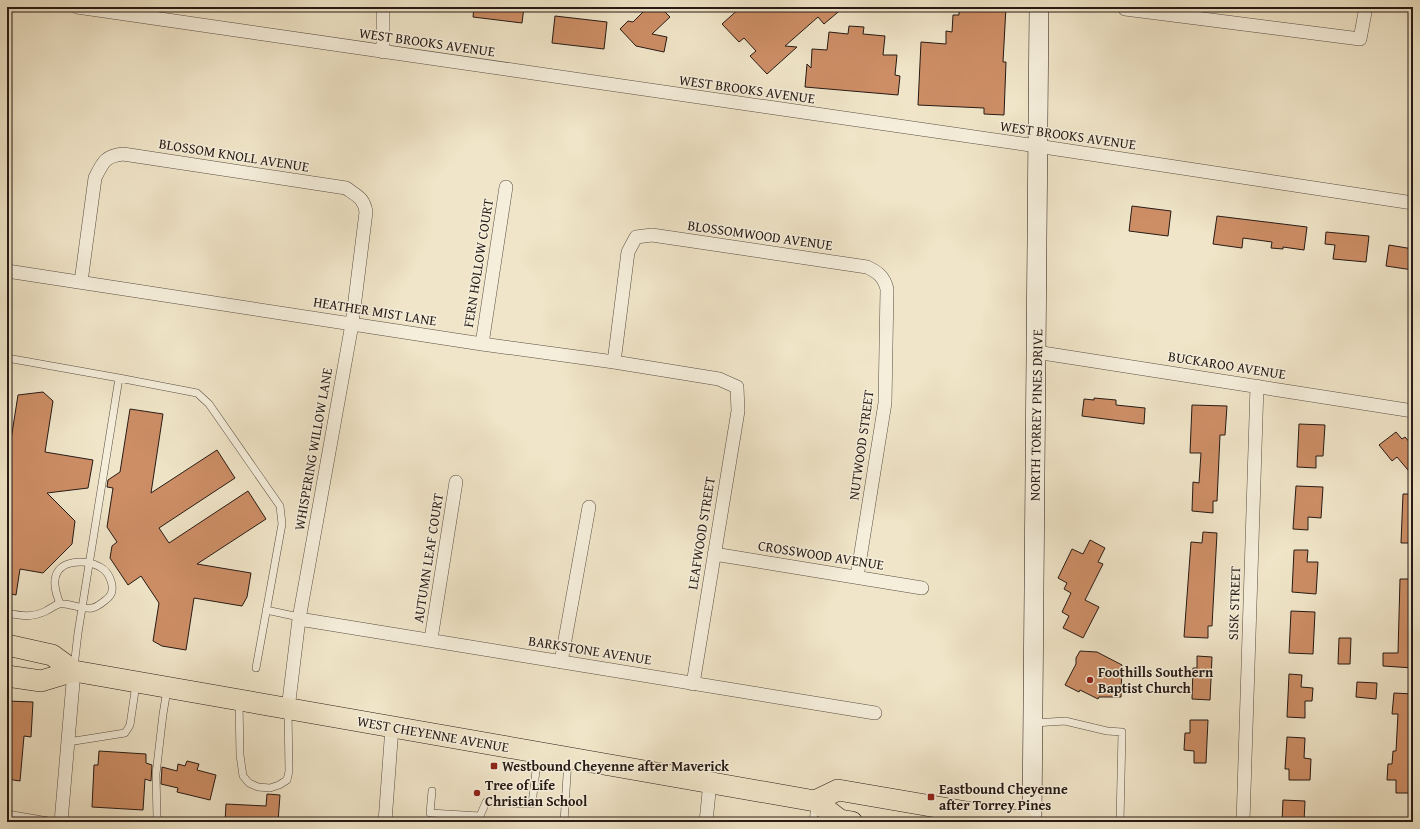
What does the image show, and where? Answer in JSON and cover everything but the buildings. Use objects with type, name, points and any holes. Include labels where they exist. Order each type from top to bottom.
[{"type":"main road","name":"NORTH TORREY PINES DRIVE","points":[[1032,822],[1039,7]]},
{"type":"main road","name":"WEST CHEYENNE AVENUE","points":[[7,646],[52,655],[74,671],[815,801],[840,820],[852,822]]},
{"type":"main road","name":"WEST CHEYENNE AVENUE","points":[[7,676],[41,681],[74,671]]},
{"type":"main road","points":[[815,801],[838,790],[1024,822]]},
{"type":"street","name":"WEST BROOKS AVENUE","points":[[77,7],[1038,146],[1413,203]]},
{"type":"street","points":[[383,7],[383,52]]},
{"type":"street","points":[[1125,8],[1360,39],[1366,7]]},
{"type":"street","name":"BLOSSOM KNOLL AVENUE","points":[[81,282],[95,178],[102,162],[114,155],[123,154],[346,188],[360,198]]},
{"type":"street","name":"FERN HOLLOW COURT","points":[[482,344],[506,187]]},
{"type":"street","name":"WHISPERING WILLOW LANE","points":[[288,709],[299,618],[352,324],[366,212],[365,203],[360,198]]},
{"type":"street","name":"BLOSSOMWOOD AVENUE","points":[[614,362],[628,252],[636,237],[652,235],[867,267],[878,272]]},
{"type":"street","name":"HEATHER MIST LANE","points":[[7,271],[482,344],[614,362],[719,379],[737,387]]},
{"type":"street","name":"NUTWOOD STREET","points":[[857,577],[885,403],[887,289],[885,281],[878,272]]},
{"type":"street","name":"BUCKAROO AVENUE","points":[[1036,352],[1413,411]]},
{"type":"street","name":"SISK STREET","points":[[1243,822],[1257,386]]},
{"type":"street","name":"LEAFWOOD STREET","points":[[693,684],[738,411],[737,387]]},
{"type":"street","name":"AUTUMN LEAF COURT","points":[[431,639],[456,482]]},
{"type":"street","points":[[561,662],[589,507]]},
{"type":"street","name":"CROSSWOOD AVENUE","points":[[714,554],[922,588]]},
{"type":"street","name":"BARKSTONE AVENUE","points":[[299,618],[875,713]]},
{"type":"street","points":[[61,822],[74,671]]},
{"type":"street","points":[[385,822],[392,727]]},
{"type":"street","points":[[706,822],[710,782]]},
{"type":"lane","points":[[7,358],[197,393],[209,404],[280,506],[282,524],[256,668]]},
{"type":"lane","points":[[74,671],[82,608],[119,378]]},
{"type":"lane","points":[[7,613],[34,616],[60,604],[82,608],[93,608],[101,604],[110,596],[112,588],[111,580],[101,567],[89,563],[74,562],[62,566],[55,579],[56,591],[60,604]]},
{"type":"lane","points":[[266,610],[299,618]]},
{"type":"lane","points":[[68,742],[125,733],[130,725],[137,682]]},
{"type":"lane","points":[[161,822],[157,817],[156,774],[163,714],[168,687]]},
{"type":"lane","points":[[239,700],[240,755],[243,776],[249,783],[258,787],[270,788],[287,780],[289,771],[288,709]]},
{"type":"lane","points":[[1033,723],[1065,721],[1106,732],[1122,732],[1120,822]]},
{"type":"lane","points":[[432,791],[430,813],[480,816],[486,802],[532,804],[538,752]]},
{"type":"lane","points":[[564,822],[568,757]]},
{"type":"lane","points":[[813,822],[815,801]]},
{"type":"lane","points":[[7,814],[54,822]]},
{"type":"place","name":"Foothills Southern Baptist Church","points":[[1090,680]]},
{"type":"place","name":"Westbound Cheyenne after Maverick","points":[[494,766]]},
{"type":"place","name":"Tree of Life Christian School","points":[[477,793]]},
{"type":"place","name":"Eastbound Cheyenne after Torrey Pines","points":[[931,797]]}]
